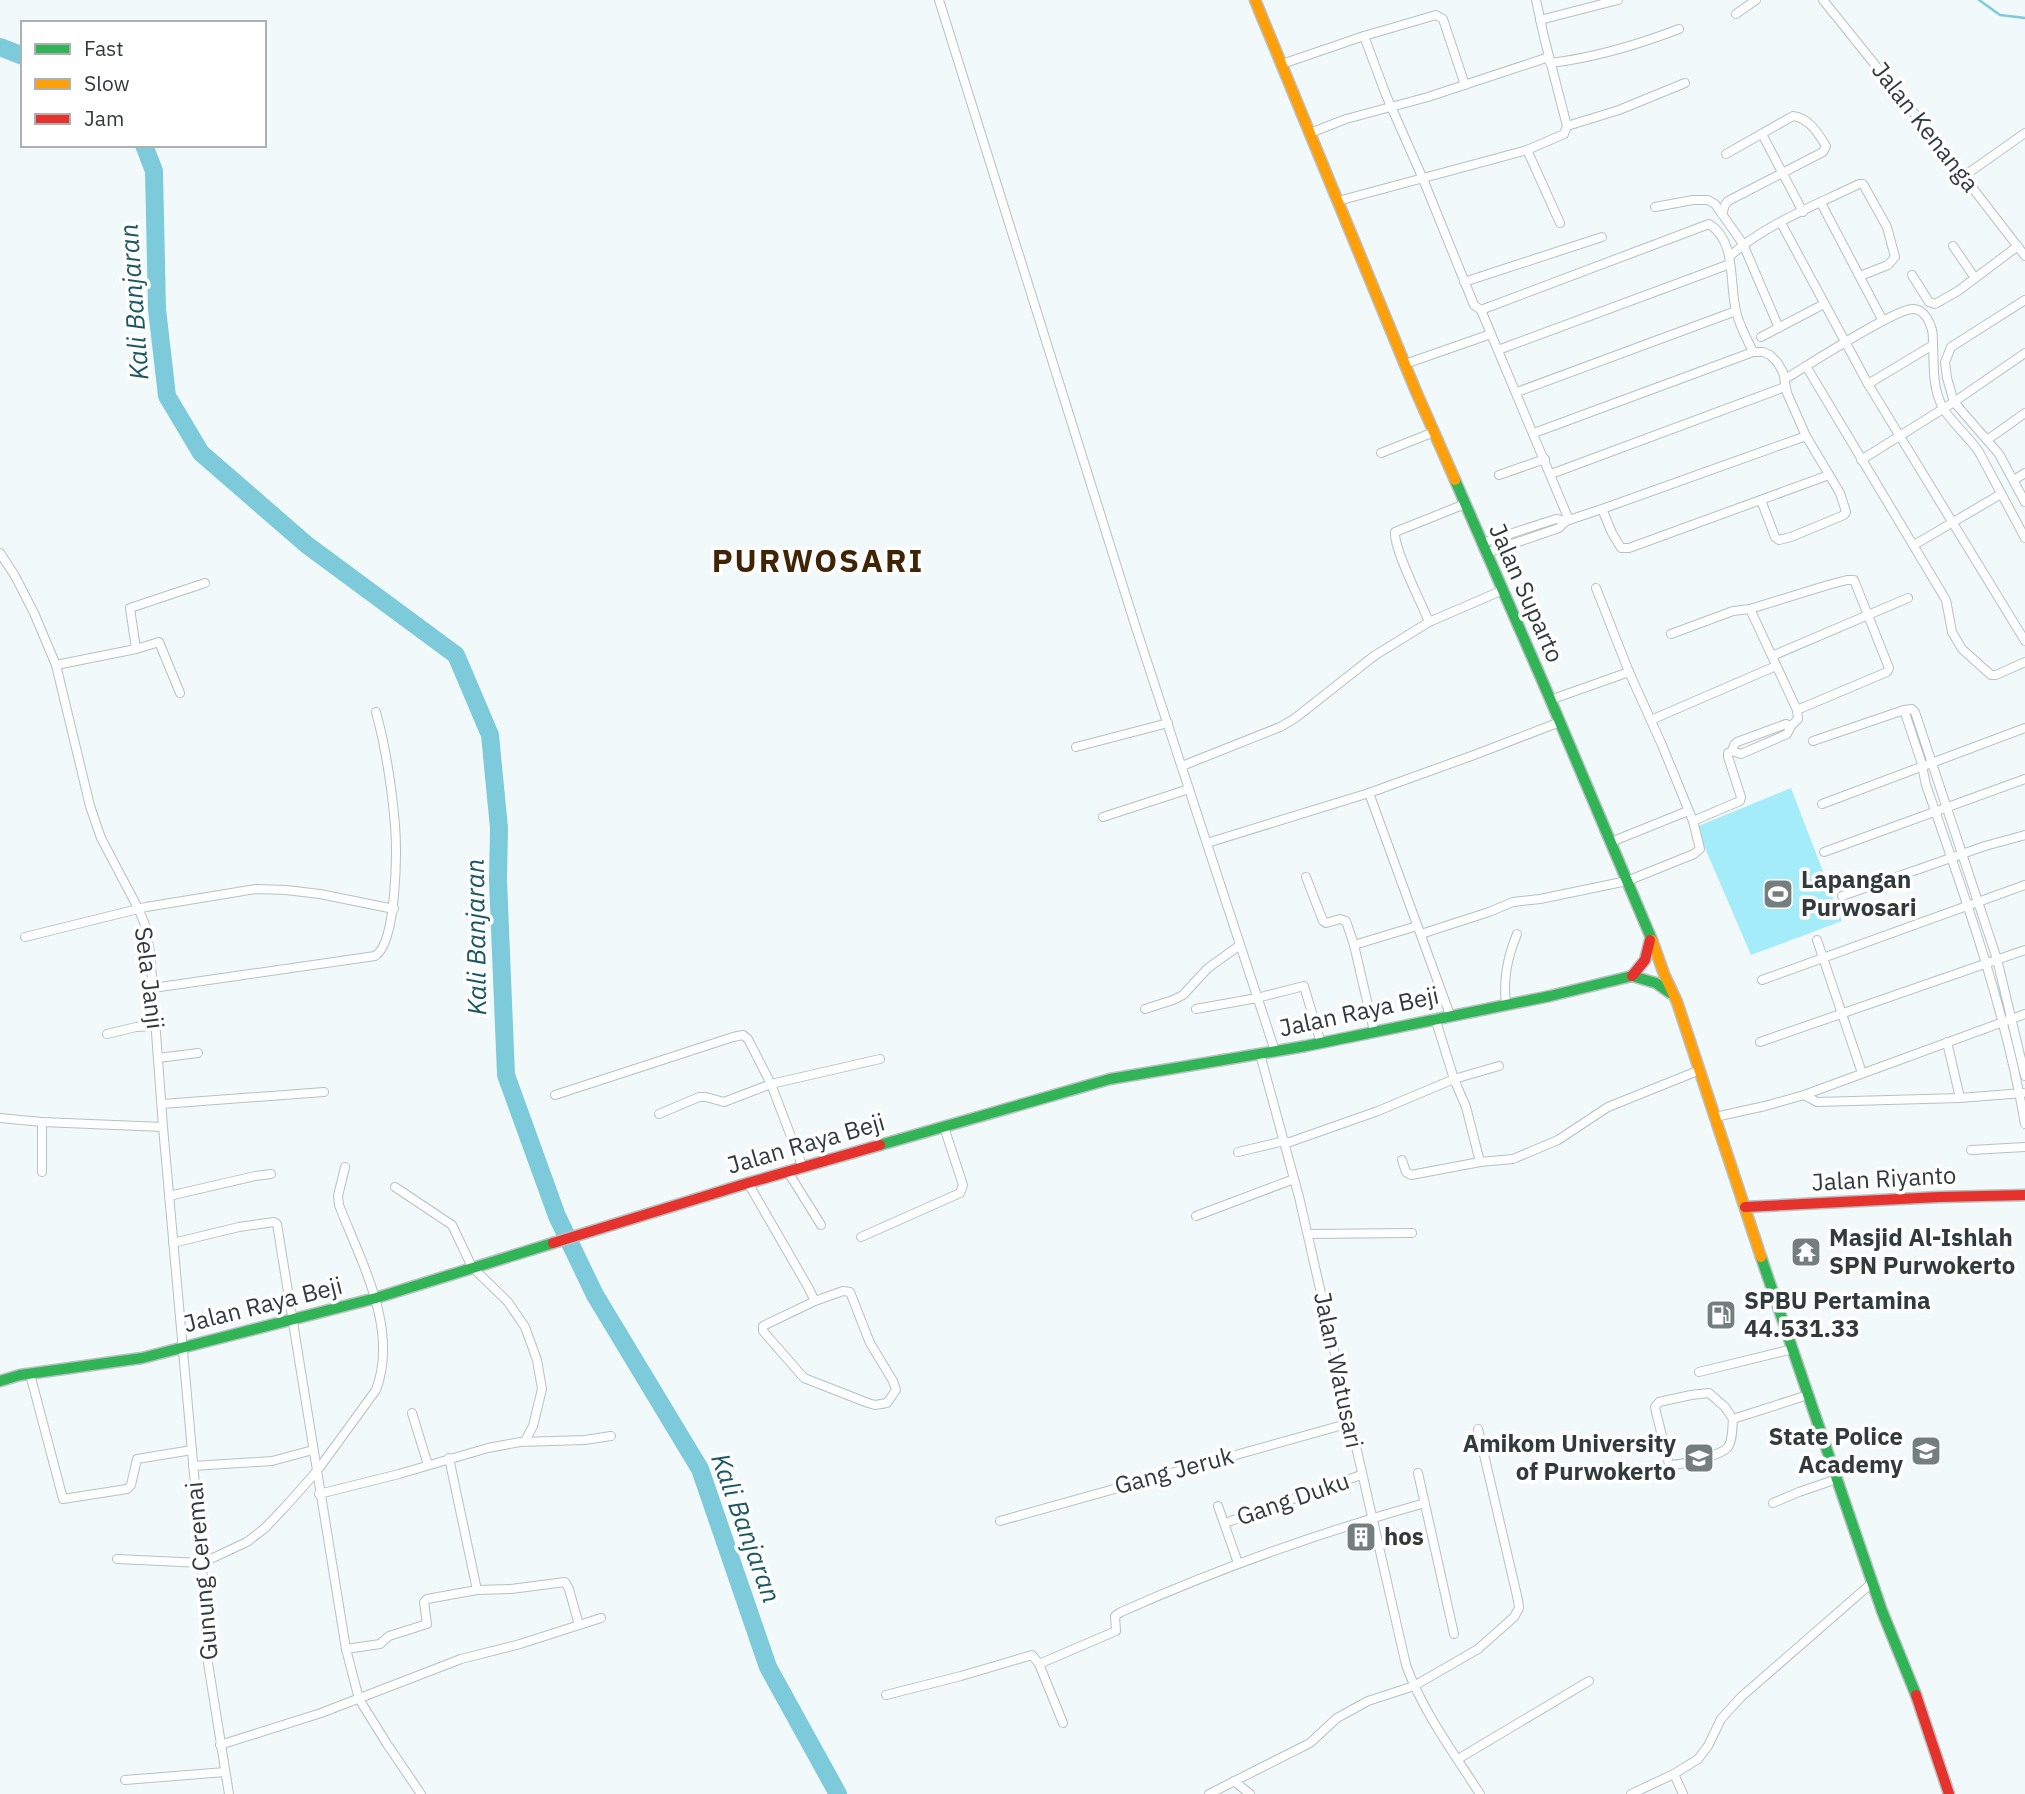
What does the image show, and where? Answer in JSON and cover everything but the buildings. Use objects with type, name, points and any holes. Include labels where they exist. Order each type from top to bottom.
[{"type":"street","points":[[939,0],[1115,562],[1275,1051]]},
{"type":"street","name":"Jalan Suparto","points":[[1255,0],[1405,364],[1677,1002],[1872,1582],[1950,1794]]},
{"type":"street","points":[[1338,201],[1527,150],[1564,134],[1567,126],[1536,0]]},
{"type":"street","points":[[1540,20],[1618,0]]},
{"type":"street","points":[[1736,14],[1756,0]]},
{"type":"street","name":"Jalan Kenanga","points":[[1824,0],[2022,250]]},
{"type":"street","points":[[1282,64],[1364,36],[1430,16],[1440,16],[1465,85]]},
{"type":"street","points":[[1310,132],[1549,60],[1578,60],[1679,29]]},
{"type":"street","points":[[1364,36],[1464,282],[1474,305],[1481,310],[1517,392],[1567,520]]},
{"type":"street","points":[[1567,126],[1619,110],[1685,83]]},
{"type":"street","points":[[1722,215],[1728,201],[1823,152],[1826,146],[1811,125],[1797,116],[1786,119],[1726,154]]},
{"type":"street","points":[[1964,176],[2025,133]]},
{"type":"street","points":[[1762,134],[1803,212]]},
{"type":"street","points":[[1527,150],[1560,223]]},
{"type":"street","points":[[1498,350],[1730,260],[1743,244],[1859,184],[1864,186],[1887,228],[1895,257],[1888,265],[1860,276]]},
{"type":"street","points":[[1655,207],[1693,200],[1707,200],[1715,204],[1743,244],[1779,328]]},
{"type":"street","points":[[1821,203],[1883,321]]},
{"type":"street","points":[[1781,223],[1868,384],[2025,641]]},
{"type":"street","points":[[1481,310],[1709,224],[1724,243],[1730,260],[1736,311],[1753,352]]},
{"type":"street","points":[[1464,282],[1602,237]]},
{"type":"street","points":[[1952,246],[1975,278]]},
{"type":"street","points":[[1912,275],[1929,302],[1935,304],[2022,250]]},
{"type":"street","points":[[2025,300],[1951,347],[1945,362],[1954,402],[1999,454],[2025,502]]},
{"type":"street","points":[[1761,337],[1824,304]]},
{"type":"street","points":[[1551,474],[1785,383],[1806,366],[1883,321],[1911,309],[1920,310],[1932,328],[1934,379],[1943,409],[1979,452],[2025,538]]},
{"type":"street","points":[[1517,392],[1736,311]]},
{"type":"street","points":[[1405,364],[1491,334]]},
{"type":"street","points":[[1868,384],[1933,345]]},
{"type":"street","points":[[1534,433],[1753,352],[1763,352],[1777,362],[1806,436],[1840,493],[1846,512],[1779,540],[1775,537],[1761,500]]},
{"type":"street","points":[[1861,460],[1954,402],[2025,353]]},
{"type":"street","points":[[1806,366],[1946,600],[1952,632],[1962,649],[1991,675],[2025,662]]},
{"type":"street","points":[[1987,440],[2025,413]]},
{"type":"street","points":[[1381,453],[1434,432]]},
{"type":"street","points":[[1484,548],[1556,519],[1567,520],[1602,509],[1806,436]]},
{"type":"street","points":[[1499,475],[1545,459]]},
{"type":"street","points":[[2014,480],[2025,473]]},
{"type":"street","points":[[1602,509],[1621,548],[1629,548],[1829,475]]},
{"type":"street","points":[[1914,545],[2001,494]]},
{"type":"street","points":[[1429,622],[1400,553],[1394,537],[1395,532],[1465,504]]},
{"type":"street","name":"Sela Janji","points":[[0,553],[34,613],[56,665],[93,816],[101,838],[145,925],[150,952],[184,1347]]},
{"type":"street","points":[[1671,634],[1733,611],[1750,609],[1851,579],[1856,583],[1889,668],[1887,672],[1797,710]]},
{"type":"street","points":[[136,649],[130,608],[205,583]]},
{"type":"street","points":[[1354,945],[1489,912],[1513,902],[1627,881],[1694,854],[1700,849],[1692,821],[1596,588]]},
{"type":"street","points":[[1182,766],[1250,740],[1294,719],[1374,656],[1429,622],[1503,590]]},
{"type":"street","points":[[1772,656],[1908,598]]},
{"type":"street","points":[[1692,821],[1740,801],[1728,758],[1728,753],[1737,742],[1781,725],[1791,726],[1798,719],[1797,710],[1750,609]]},
{"type":"street","points":[[56,665],[159,642],[180,693]]},
{"type":"street","points":[[1651,720],[1776,666]]},
{"type":"street","points":[[1550,700],[1629,672]]},
{"type":"street","points":[[1813,741],[1904,710],[1946,808],[1979,903],[2013,1019],[2025,1076]]},
{"type":"street","points":[[153,988],[375,956],[381,952],[394,909],[395,826],[376,712]]},
{"type":"street","points":[[1207,843],[1369,793],[1559,722]]},
{"type":"street","points":[[1076,747],[1168,723]]},
{"type":"street","points":[[1822,804],[2025,728]]},
{"type":"street","points":[[1926,765],[1935,811],[1987,962],[2022,1093],[2025,1124]]},
{"type":"street","points":[[1824,852],[2025,779]]},
{"type":"street","points":[[1103,817],[1189,789]]},
{"type":"street","points":[[1369,793],[1450,1015]]},
{"type":"street","points":[[1611,842],[1688,811]]},
{"type":"street","points":[[1842,896],[1985,846],[2025,835]]},
{"type":"street","points":[[1306,877],[1323,921],[1346,921],[1374,1031]]},
{"type":"street","points":[[1762,980],[2025,885]]},
{"type":"street","points":[[25,937],[146,907],[256,889],[320,894],[394,909]]},
{"type":"street","points":[[1649,932],[1648,955],[1632,976],[1656,983],[1677,1002]]},
{"type":"street","points":[[1506,1004],[1506,965],[1517,934]]},
{"type":"street","points":[[1817,940],[1862,1073]]},
{"type":"street","points":[[1145,1009],[1183,995],[1208,968],[1240,945]]},
{"type":"street","points":[[1760,1042],[2025,950]]},
{"type":"street","name":"Jalan Raya Beji","points":[[0,1381],[30,1374],[142,1358],[376,1298],[748,1183],[1110,1079],[1321,1043],[1550,996],[1632,976]]},
{"type":"street","points":[[1196,1009],[1304,986],[1321,1043]]},
{"type":"street","points":[[1715,1117],[1804,1095],[2025,1014]]},
{"type":"street","points":[[1436,1018],[1454,1079],[1466,1107],[1480,1162]]},
{"type":"street","points":[[107,1034],[136,1027],[155,1026]]},
{"type":"street","points":[[555,1095],[743,1035],[748,1039],[771,1084],[803,1168]]},
{"type":"street","points":[[1947,1042],[1960,1098]]},
{"type":"street","points":[[158,1058],[198,1053]]},
{"type":"street","name":"Jalan Watusari","points":[[1260,1054],[1308,1234],[1406,1665],[1428,1714],[1480,1794]]},
{"type":"street","points":[[659,1114],[699,1097],[724,1102],[771,1084],[880,1059]]},
{"type":"street","points":[[1238,1152],[1285,1142],[1378,1111],[1454,1079],[1499,1066]]},
{"type":"street","points":[[1402,1160],[1406,1172],[1411,1175],[1480,1162],[1513,1159],[1562,1138],[1608,1107],[1700,1070]]},
{"type":"street","points":[[162,1104],[324,1092]]},
{"type":"street","points":[[1804,1095],[1818,1102],[1960,1098],[2022,1093]]},
{"type":"street","points":[[0,1118],[163,1127]]},
{"type":"street","points":[[42,1122],[42,1172]]},
{"type":"street","points":[[861,1237],[960,1193],[963,1185],[944,1127]]},
{"type":"street","points":[[1971,1150],[2025,1147]]},
{"type":"street","points":[[117,1559],[202,1563],[247,1542],[265,1528],[376,1390],[381,1377],[380,1315],[376,1298],[339,1205],[338,1196],[345,1167]]},
{"type":"street","points":[[788,1172],[821,1225]]},
{"type":"street","points":[[169,1196],[271,1174]]},
{"type":"street","points":[[1196,1216],[1294,1179]]},
{"type":"street","points":[[748,1183],[815,1301]]},
{"type":"street","points":[[395,1187],[452,1226],[472,1267],[517,1314],[530,1337],[542,1379],[542,1389],[533,1426],[525,1441]]},
{"type":"street","name":"Jalan Riyanto","points":[[1745,1207],[2025,1195]]},
{"type":"street","points":[[173,1243],[239,1227],[274,1222],[276,1224],[346,1648],[359,1699],[421,1794]]},
{"type":"street","points":[[1308,1234],[1412,1233]]},
{"type":"street","points":[[840,1292],[850,1292],[870,1343],[896,1390],[887,1403],[875,1405],[808,1381],[763,1331],[763,1326],[815,1301],[840,1292]]},
{"type":"street","name":"Gunung Ceremai","points":[[184,1347],[208,1662],[229,1794]]},
{"type":"street","points":[[1699,1373],[1793,1349]]},
{"type":"street","points":[[30,1374],[63,1499],[127,1489],[131,1485],[137,1459],[192,1450]]},
{"type":"street","points":[[1709,1393],[1725,1407],[1733,1419],[1730,1444],[1723,1451],[1672,1466],[1667,1459],[1655,1407],[1659,1402],[1709,1393]]},
{"type":"street","points":[[1733,1419],[1808,1395]]},
{"type":"street","points":[[412,1413],[428,1465]]},
{"type":"street","name":"Gang Jeruk","points":[[1000,1521],[1350,1423]]},
{"type":"street","points":[[1209,1794],[1310,1743],[1337,1718],[1368,1701],[1414,1686],[1485,1644],[1509,1623],[1519,1608],[1478,1429]]},
{"type":"street","points":[[319,1494],[488,1448],[525,1441],[585,1440],[611,1436]]},
{"type":"street","points":[[193,1466],[272,1461],[313,1450]]},
{"type":"street","points":[[449,1458],[477,1590]]},
{"type":"street","points":[[1418,1473],[1454,1634]]},
{"type":"street","name":"Gang Duku","points":[[1225,1523],[1361,1475]]},
{"type":"street","points":[[1773,1503],[1837,1479]]},
{"type":"street","points":[[1039,1664],[1116,1631],[1115,1616],[1121,1612],[1238,1563],[1371,1518],[1425,1503]]},
{"type":"street","points":[[1218,1506],[1238,1563]]},
{"type":"street","points":[[346,1648],[380,1644],[389,1636],[427,1624],[424,1602],[426,1599],[477,1590],[565,1582],[568,1584],[579,1625]]},
{"type":"street","points":[[1631,1794],[1674,1774],[1698,1759],[1721,1719],[1741,1697],[1872,1582]]},
{"type":"street","points":[[220,1745],[321,1713],[461,1659],[520,1644],[601,1618]]},
{"type":"street","points":[[886,1695],[1034,1655],[1063,1723]]},
{"type":"street","points":[[1458,1759],[1589,1681]]},
{"type":"street","points":[[125,1780],[225,1772]]},
{"type":"street","points":[[1674,1774],[1683,1794]]},
{"type":"street","points":[[1234,1781],[1250,1794]]},
{"type":"shaded area","name":"Lapangan Purwosari","points":[[1791,788],[1842,921],[1751,955],[1696,827]]},
{"type":"waterway","points":[[1979,0],[2000,15],[2025,18]]},
{"type":"waterway","name":"Kali Banjaran","points":[[0,47],[21,55]]},
{"type":"waterway","name":"Kali Banjaran","points":[[145,147],[154,171],[157,309],[167,396],[201,453],[307,545],[456,655],[490,735],[499,828],[498,880],[506,1075],[557,1216],[595,1295],[700,1469],[768,1667],[838,1794]]},
{"type":"traffic: fast","points":[[1455,480],[1652,940]]},
{"type":"traffic: fast","points":[[880,1145],[1110,1079],[1306,1046],[1550,996],[1632,976],[1656,983],[1670,993]]},
{"type":"traffic: fast","points":[[0,1381],[20,1375],[142,1358],[376,1298],[553,1243]]},
{"type":"traffic: fast","points":[[1761,1257],[1882,1611],[1916,1695]]},
{"type":"traffic: slow","points":[[1255,0],[1455,480]]},
{"type":"traffic: slow","points":[[1652,940],[1677,1002],[1761,1257]]},
{"type":"traffic: jam","points":[[1632,976],[1645,960],[1650,940]]},
{"type":"traffic: jam","points":[[553,1243],[880,1145]]},
{"type":"traffic: jam","points":[[1745,1207],[2025,1195]]},
{"type":"traffic: jam","points":[[1916,1695],[1949,1794]]},
{"type":"place","name":"Lapangan Purwosari","points":[[1778,894]]},
{"type":"place","name":"Masjid Al-Ishlah SPN Purwokerto","points":[[1806,1252]]},
{"type":"place","name":"SPBU Pertamina 44.531.33","points":[[1721,1315]]},
{"type":"place","name":"State Police Academy","points":[[1926,1451]]},
{"type":"place","name":"Amikom University of Purwokerto","points":[[1699,1458]]},
{"type":"place","name":"hos","points":[[1361,1537]]},
{"type":"district","name":"PURWOSARI","points":[[818,561]]}]
